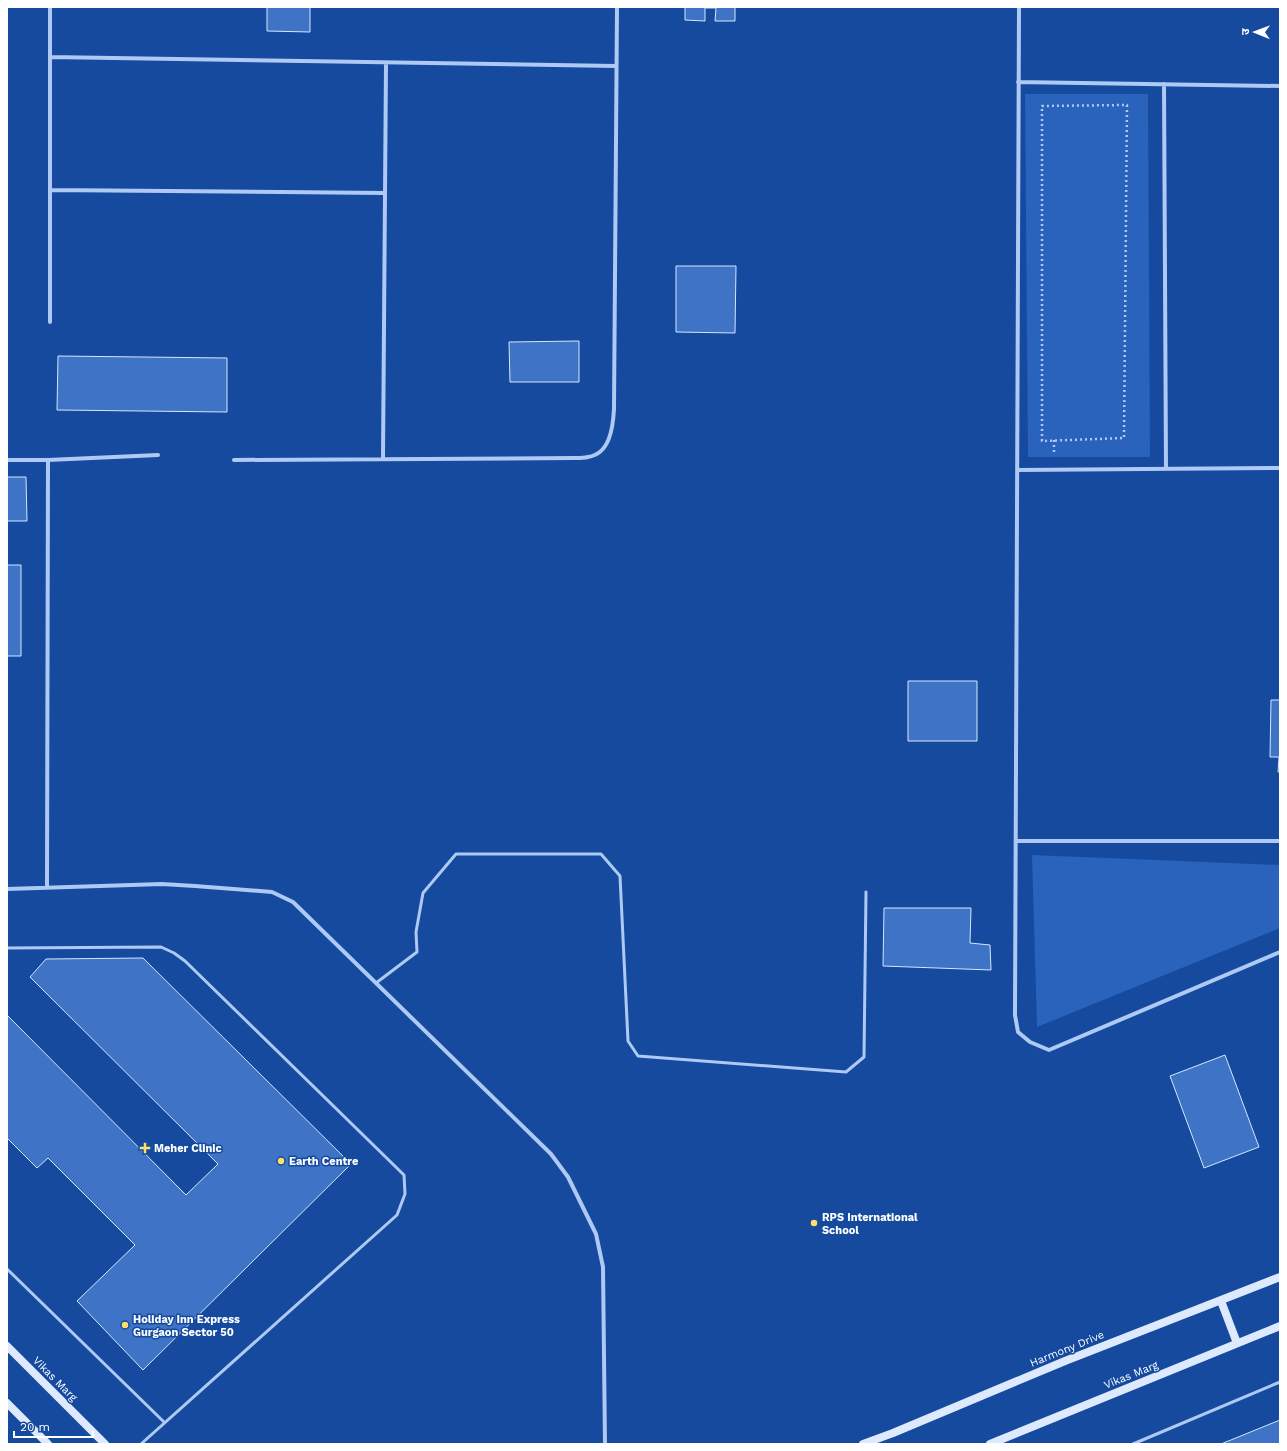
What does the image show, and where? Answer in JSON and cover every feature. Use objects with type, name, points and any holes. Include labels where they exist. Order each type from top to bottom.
[{"type":"main road","name":"Harmony Drive","points":[[863,1444],[893,1433],[1065,1361],[1280,1277]]},
{"type":"main road","points":[[1221,1301],[1237,1343]]},
{"type":"main road","name":"Vikas Marg","points":[[990,1444],[1280,1326]]},
{"type":"main road","name":"Vikas Marg","points":[[7,1346],[105,1444]]},
{"type":"main road","points":[[7,1403],[48,1444]]},
{"type":"street","points":[[50,7],[50,322]]},
{"type":"street","points":[[234,460],[589,457],[601,452],[609,439],[613,427],[614,409],[617,7]]},
{"type":"street","points":[[1019,7],[1015,1015],[1018,1032],[1030,1042],[1049,1050],[1280,952]]},
{"type":"street","points":[[50,57],[616,66]]},
{"type":"street","points":[[383,458],[386,63]]},
{"type":"street","points":[[1018,82],[1280,86]]},
{"type":"street","points":[[1164,84],[1166,469]]},
{"type":"street","points":[[50,190],[385,193]]},
{"type":"street","points":[[7,460],[48,460],[158,455]]},
{"type":"street","points":[[47,886],[48,460]]},
{"type":"street","points":[[1017,470],[1280,468]]},
{"type":"street","points":[[1016,841],[1280,841]]},
{"type":"street","points":[[7,889],[47,886],[162,884],[272,892],[293,902],[551,1154],[568,1177],[596,1234],[603,1267],[605,1444]]},
{"type":"lane","points":[[376,983],[417,952],[416,932],[423,893],[456,854],[601,854],[620,876],[628,1040],[638,1056],[846,1072],[864,1057],[866,892]]},
{"type":"lane","points":[[7,948],[161,947],[174,953],[185,961],[404,1176],[405,1194],[397,1215],[140,1444]]},
{"type":"lane","points":[[7,1269],[164,1422]]},
{"type":"lane","points":[[1133,1444],[1280,1382]]},
{"type":"path","points":[[1127,105],[1124,438],[1042,441],[1042,106],[1127,105]]},
{"type":"shaded area","points":[[1025,94],[1148,94],[1150,457],[1028,457]]},
{"type":"shaded area","points":[[1032,855],[1280,865],[1280,928],[1037,1027]]},
{"type":"building","points":[[267,7],[310,7],[310,32],[267,31]]},
{"type":"building","points":[[685,7],[735,7],[735,21],[715,21],[716,8],[705,8],[705,21],[685,20]]},
{"type":"building","points":[[676,266],[736,266],[735,333],[676,332]]},
{"type":"building","points":[[579,341],[579,382],[510,382],[509,342]]},
{"type":"building","points":[[58,356],[227,358],[227,412],[57,410]]},
{"type":"building","points":[[7,477],[26,477],[27,521],[7,521]]},
{"type":"building","points":[[7,565],[21,565],[21,656],[7,656]]},
{"type":"building","points":[[908,681],[977,681],[977,741],[908,741]]},
{"type":"building","points":[[1271,700],[1280,700],[1280,772],[1278,772],[1279,757],[1270,757]]},
{"type":"building","points":[[884,908],[971,908],[970,943],[990,945],[991,970],[883,966]]},
{"type":"building","name":"Earth Centre","points":[[143,958],[351,1164],[143,1370],[77,1301],[135,1245],[48,1158],[37,1168],[7,1138],[7,1015],[186,1195],[218,1164],[30,977],[46,959]]},
{"type":"building","points":[[1225,1055],[1259,1147],[1204,1168],[1170,1076]]},
{"type":"building","points":[[1280,1420],[1280,1444],[1221,1444]]},
{"type":"place","name":"Meher Clinic","points":[[145,1148]]},
{"type":"place","name":"Earth Centre","points":[[281,1161]]},
{"type":"place","name":"RPS International School","points":[[814,1223]]},
{"type":"place","name":"Holiday Inn Express Gurgaon Sector 50","points":[[125,1325]]}]
